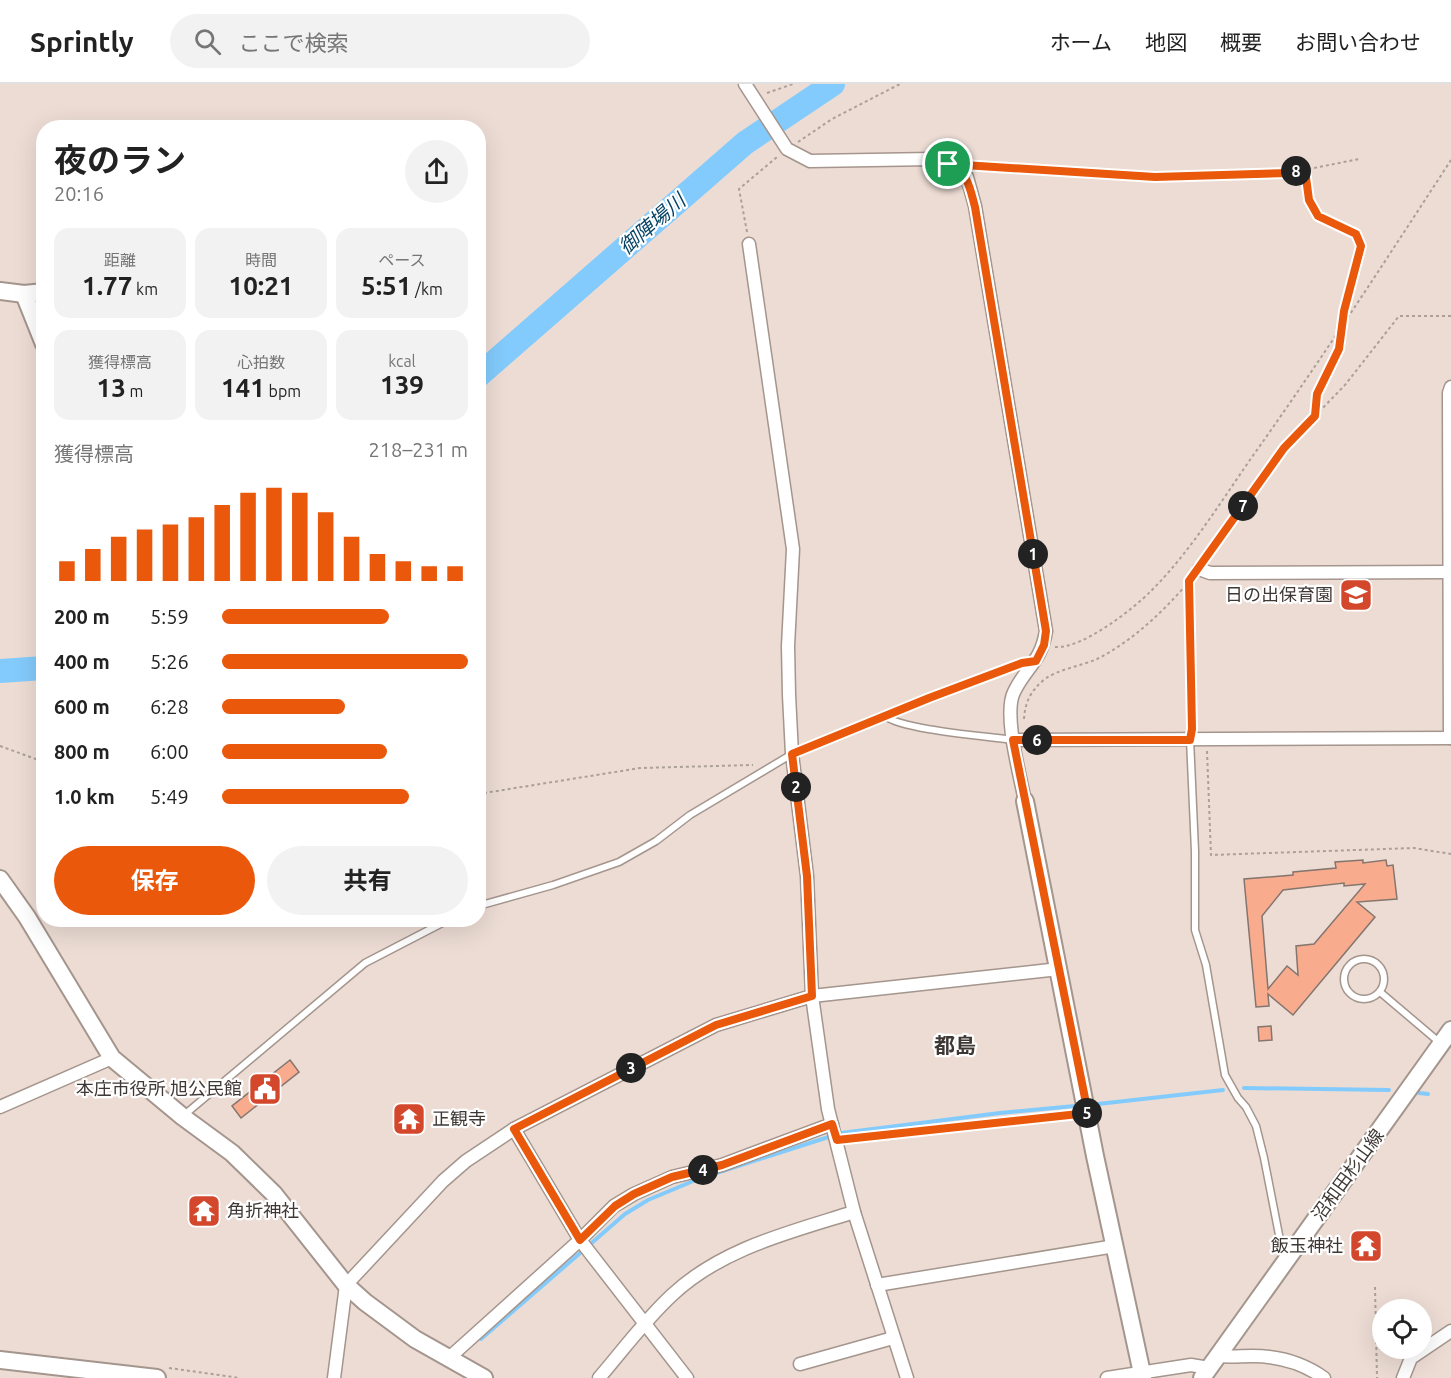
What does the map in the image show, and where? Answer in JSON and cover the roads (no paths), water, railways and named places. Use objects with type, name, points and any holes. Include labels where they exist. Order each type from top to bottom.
[{"type":"street","points":[[745,84],[752,98],[785,145],[810,161],[932,159],[955,167],[967,177],[975,207],[1046,631],[1044,645],[1036,661],[1011,698],[1010,710],[1018,740],[1025,801],[1142,1375]]},
{"type":"street","points":[[748,244],[793,549],[788,645],[792,754],[807,876],[812,996],[828,1109],[854,1212],[907,1378]]},
{"type":"street","points":[[0,291],[36,293]]},
{"type":"street","points":[[24,294],[36,324]]},
{"type":"street","points":[[1018,740],[1450,738],[1448,572],[1449,393],[1451,387]]},
{"type":"street","points":[[1199,569],[1210,573],[1448,572]]},
{"type":"street","points":[[0,879],[27,917],[112,1058],[183,1117],[232,1153],[274,1194],[346,1285],[365,1302],[415,1339],[484,1378]]},
{"type":"street","points":[[334,1378],[346,1285],[443,1181],[466,1161],[514,1129],[716,1025],[812,996],[1059,969]]},
{"type":"street","name":"沼和田杉山線","points":[[1210,1367],[1451,1030]]},
{"type":"street","points":[[0,1107],[112,1058]]},
{"type":"street","points":[[450,1357],[615,1206],[634,1194],[672,1177],[722,1165],[832,1124]]},
{"type":"street","points":[[514,1129],[580,1240],[687,1378]]},
{"type":"street","points":[[599,1378],[673,1294],[695,1277],[729,1256],[759,1242],[854,1212]]},
{"type":"street","points":[[877,1285],[1115,1245]]},
{"type":"street","points":[[1403,1378],[1411,1358],[1451,1330]]},
{"type":"street","points":[[800,1364],[893,1338]]},
{"type":"street","points":[[1107,1378],[1142,1375],[1191,1365],[1210,1367],[1268,1356],[1302,1365],[1324,1378]]},
{"type":"street","points":[[0,1360],[158,1378]]},
{"type":"lane","points":[[486,904],[554,885],[619,862],[656,842],[690,815],[792,754],[1022,663],[1036,661]]},
{"type":"lane","points":[[885,716],[892,721],[938,730],[1018,740]]},
{"type":"lane","points":[[1190,740],[1196,938],[1206,965],[1225,1075],[1256,1126],[1281,1245],[1291,1255]]},
{"type":"lane","points":[[183,1117],[365,963],[434,927]]},
{"type":"lane","points":[[1370,960],[1375,963],[1380,967],[1384,979],[1380,992],[1369,999],[1356,998],[1346,989],[1344,982],[1347,969],[1356,961],[1370,960]]},
{"type":"lane","points":[[1380,992],[1441,1044]]},
{"type":"waterway","name":"御陣場川","points":[[486,369],[745,143],[833,84]]},
{"type":"waterway","name":"御陣場川","points":[[0,671],[36,669]]},
{"type":"waterway","points":[[1244,1088],[1389,1090]]},
{"type":"waterway","points":[[1098,1104],[1223,1090]]},
{"type":"waterway","points":[[1419,1093],[1428,1094]]},
{"type":"waterway","points":[[481,1339],[625,1214],[648,1200],[698,1179],[841,1133],[1075,1106]]},
{"type":"place","name":"日の出保育園","points":[[1356,595]]},
{"type":"place","name":"本庄市役所 旭公民館","points":[[265,1089]]},
{"type":"place","name":"正観寺","points":[[409,1119]]},
{"type":"place","name":"角折神社","points":[[204,1211]]},
{"type":"place","name":"飯玉神社","points":[[1366,1246]]},
{"type":"district","name":"都島","points":[[955,1046]]}]
